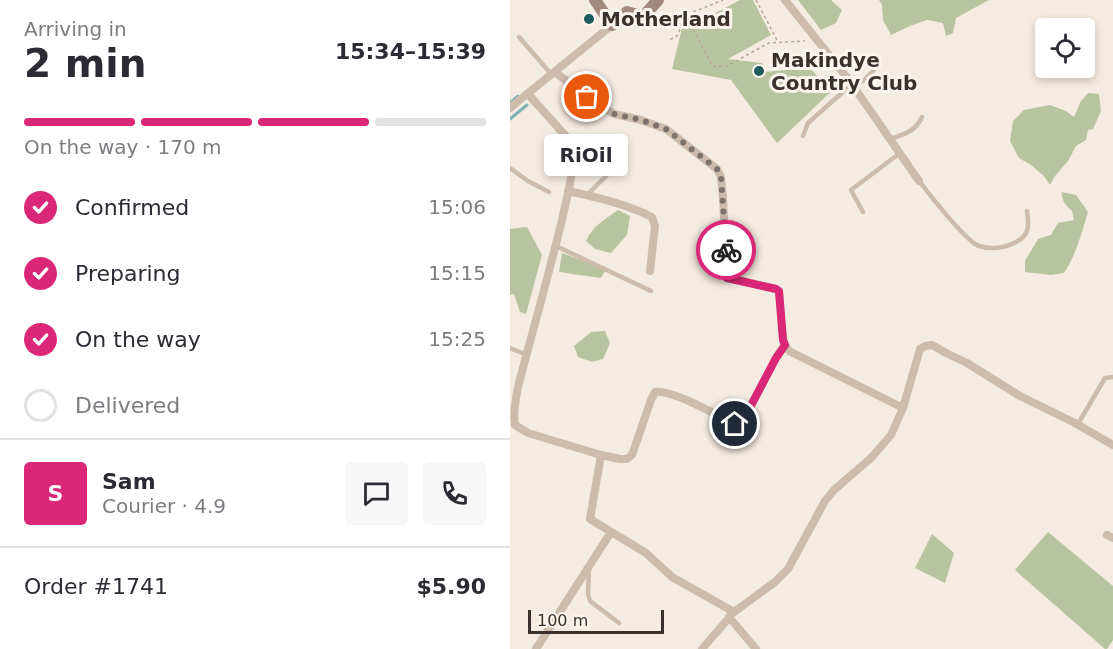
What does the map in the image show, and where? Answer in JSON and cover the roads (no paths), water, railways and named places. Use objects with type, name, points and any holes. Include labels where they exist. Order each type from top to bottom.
[{"type":"street","points":[[595,0],[612,25]]},
{"type":"street","points":[[510,108],[627,12],[643,17],[658,0]]},
{"type":"street","points":[[785,0],[853,85],[919,181]]},
{"type":"street","points":[[554,73],[614,114],[666,129],[717,169],[721,177],[723,198],[727,278],[779,291],[783,340],[789,351],[903,408]]},
{"type":"street","points":[[528,94],[572,143],[574,152],[556,246],[527,355],[514,390],[512,428],[601,455],[627,459],[632,455],[655,392],[661,391],[682,399],[735,424],[746,415],[785,345]]},
{"type":"street","points":[[568,191],[639,211],[652,217],[655,226],[650,271]]},
{"type":"street","points":[[702,649],[731,614],[775,582],[788,569],[825,501],[834,490],[871,458],[891,435],[903,408],[920,349],[925,345],[932,345],[968,363],[1020,396],[1078,424],[1113,445]]},
{"type":"street","points":[[601,455],[590,519],[646,554],[672,578],[731,614],[756,649]]},
{"type":"street","points":[[536,649],[611,532]]},
{"type":"lane","points":[[519,37],[554,73]]},
{"type":"lane","points":[[803,136],[808,123],[874,70]]},
{"type":"lane","points":[[890,139],[905,134],[917,126],[922,117]]},
{"type":"lane","points":[[863,212],[851,190],[900,153]]},
{"type":"lane","points":[[510,168],[549,192]]},
{"type":"lane","points":[[587,195],[613,169]]},
{"type":"lane","points":[[919,181],[962,233],[978,246],[996,248],[1017,242],[1026,235],[1029,227],[1027,211]]},
{"type":"lane","points":[[556,246],[651,291]]},
{"type":"lane","points":[[510,348],[527,355]]},
{"type":"lane","points":[[1078,424],[1105,378],[1113,377]]},
{"type":"lane","points":[[590,565],[588,594],[590,601],[619,623]]},
{"type":"waterway","points":[[510,103],[518,96]]},
{"type":"waterway","points":[[510,119],[527,105]]},
{"type":"place","name":"Motherland","points":[[589,19]]},
{"type":"place","name":"Makindye Country Club","points":[[759,71]]},
{"type":"place","name":"RiOil","points":[[587,97]]}]
